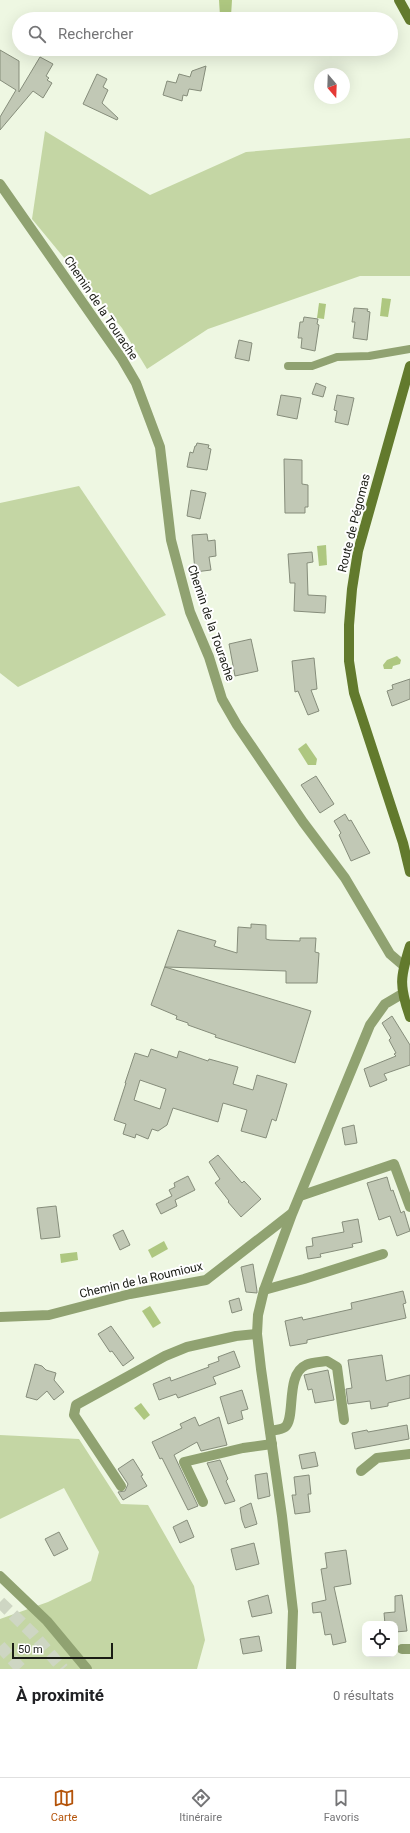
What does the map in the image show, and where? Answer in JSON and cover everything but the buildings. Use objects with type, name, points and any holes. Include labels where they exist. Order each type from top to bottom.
[{"type":"main road","points":[[399,0],[410,20]]},
{"type":"main road","name":"Route de Pégomas","points":[[410,366],[358,551],[352,589],[349,625],[349,661],[354,693],[403,843],[410,872]]},
{"type":"main road","points":[[410,946],[401,980],[402,994],[410,1016]]},
{"type":"street","name":"Chemin de la Tourache","points":[[0,184],[122,359],[136,383],[160,447],[171,540],[190,612],[209,657],[222,699],[237,725],[303,822],[345,878],[390,954],[404,966]]},
{"type":"street","points":[[292,1669],[293,1611],[257,1334],[258,1315],[264,1290],[292,1214],[370,1024],[385,1004],[402,994]]},
{"type":"street","points":[[300,1196],[394,1164],[410,1206]]},
{"type":"street","name":"Chemin de la Roumioux","points":[[0,1317],[49,1315],[130,1294],[206,1280],[292,1214]]},
{"type":"street","points":[[264,1290],[383,1254]]},
{"type":"street","points":[[121,1486],[74,1415],[76,1405],[165,1356],[188,1347],[236,1336],[257,1334]]},
{"type":"street","points":[[270,1431],[284,1428],[289,1422],[291,1396],[298,1370],[306,1364],[327,1361],[336,1367],[344,1420]]},
{"type":"street","points":[[203,1502],[184,1462],[243,1448],[272,1444]]},
{"type":"street","points":[[361,1471],[377,1458],[410,1454]]},
{"type":"street","points":[[0,1576],[47,1621],[86,1669]]},
{"type":"lane","points":[[288,366],[312,366],[338,358],[369,356],[410,349]]},
{"type":"shaded area","points":[[219,0],[232,0],[231,12],[220,12]]},
{"type":"shaded area","points":[[45,131],[150,195],[246,152],[410,138],[410,276],[360,276],[208,329],[147,369],[122,328],[32,219]]},
{"type":"shaded area","points":[[382,298],[391,299],[388,317],[380,316]]},
{"type":"shaded area","points":[[319,303],[326,304],[324,319],[317,318]]},
{"type":"shaded area","points":[[79,486],[166,615],[18,687],[0,673],[0,503]]},
{"type":"shaded area","points":[[326,545],[327,565],[319,566],[317,546]]},
{"type":"shaded area","points":[[397,656],[401,660],[400,664],[393,666],[392,669],[384,669],[383,665],[387,660]]},
{"type":"shaded area","points":[[306,743],[317,759],[316,765],[308,765],[298,749]]},
{"type":"shaded area","points":[[164,1241],[168,1249],[152,1258],[148,1250]]},
{"type":"shaded area","points":[[77,1252],[78,1260],[61,1263],[60,1254]]},
{"type":"shaded area","points":[[150,1306],[161,1323],[153,1328],[142,1311]]},
{"type":"shaded area","points":[[141,1403],[150,1415],[144,1420],[134,1408]]},
{"type":"shaded area","points":[[0,1435],[79,1439],[121,1504],[148,1505],[194,1586],[205,1640],[197,1669],[0,1669],[0,1619],[48,1602],[91,1581],[99,1552],[64,1488],[0,1519]]},
{"type":"tunnel","points":[[0,1602],[33,1634],[63,1669]]},
{"type":"tunnel","points":[[0,1646],[21,1669]]}]
